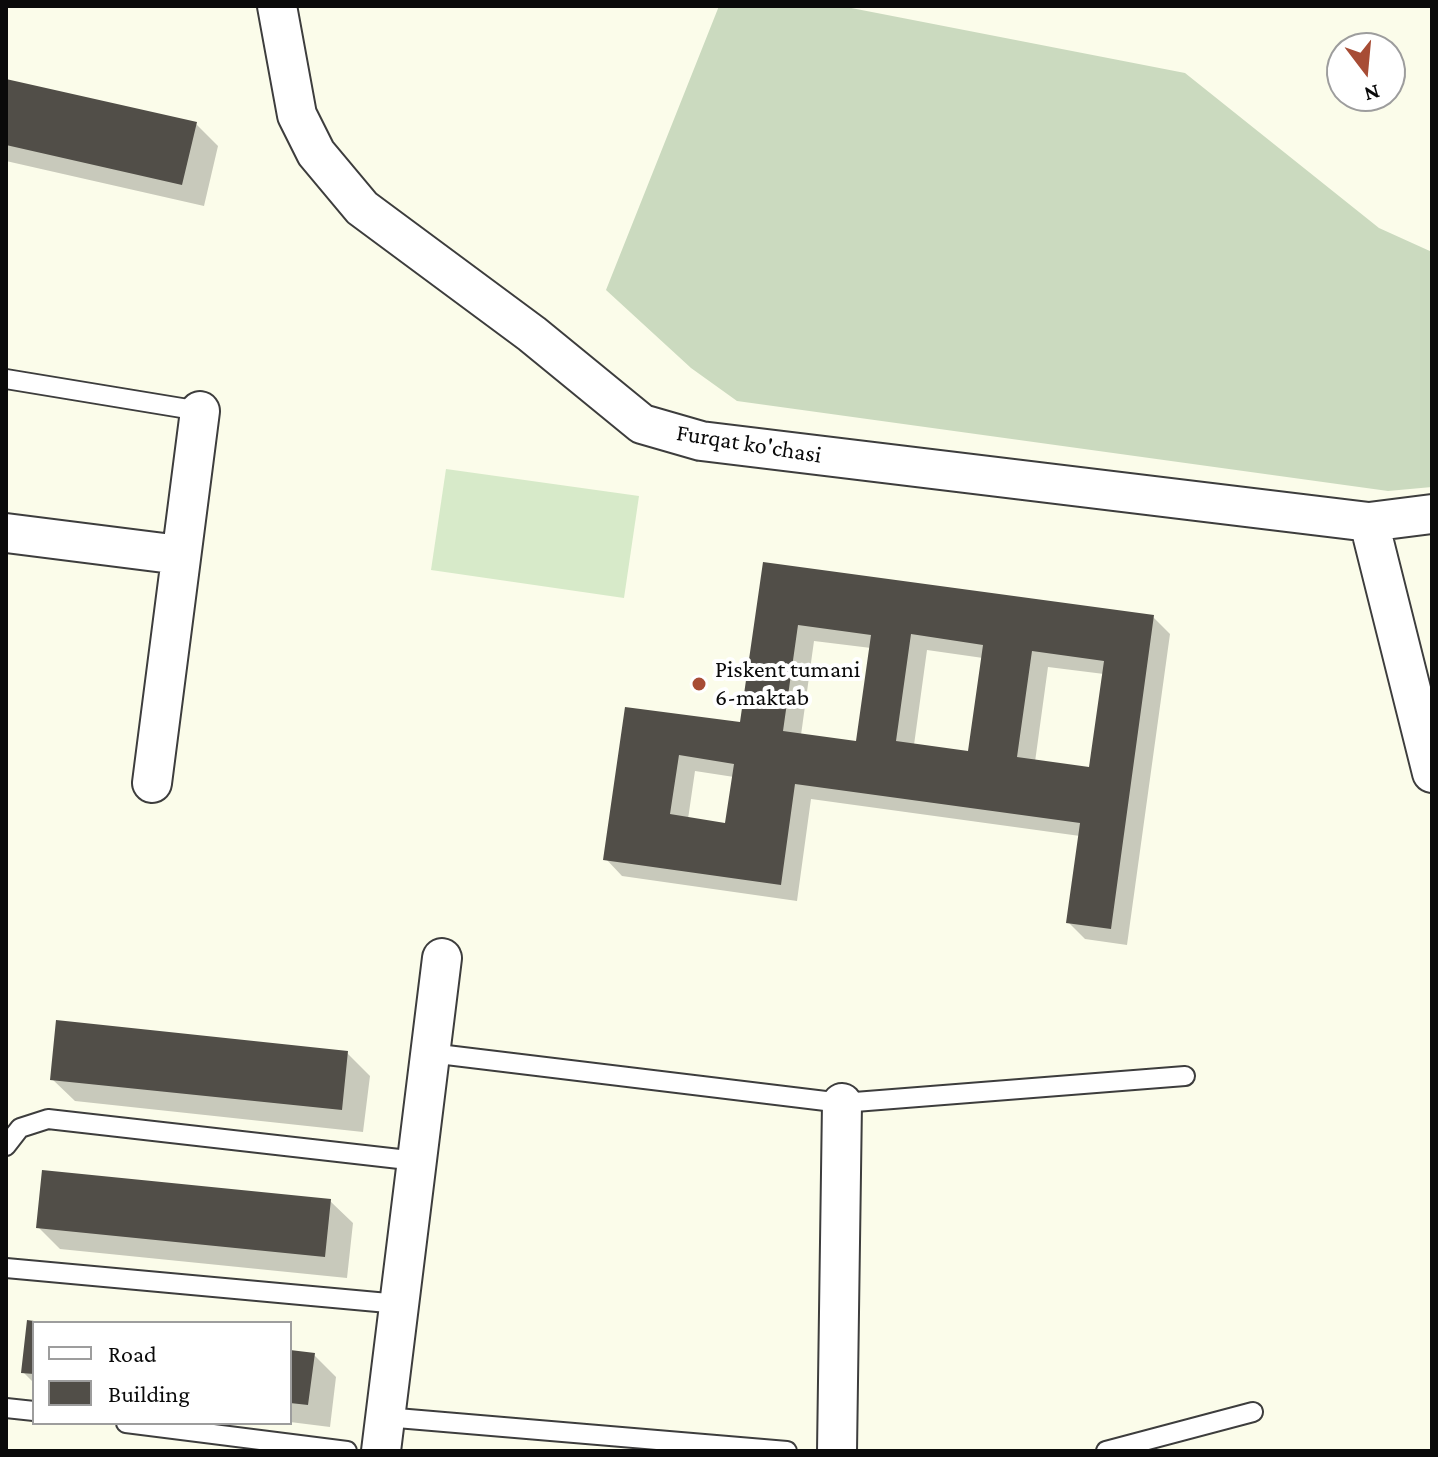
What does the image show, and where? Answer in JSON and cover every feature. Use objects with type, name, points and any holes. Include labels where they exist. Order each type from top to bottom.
[{"type":"street","name":"Furqat ko'chasi","points":[[277,6],[297,115],[316,153],[362,208],[532,334],[642,424],[701,441],[1369,522],[1432,514]]},
{"type":"street","points":[[152,783],[200,411]]},
{"type":"street","points":[[1369,522],[1432,773]]},
{"type":"street","points":[[6,533],[180,555]]},
{"type":"street","points":[[383,1434],[442,958]]},
{"type":"street","points":[[837,1451],[842,1103]]},
{"type":"lane","points":[[6,379],[200,411]]},
{"type":"lane","points":[[430,1053],[842,1103],[1185,1076]]},
{"type":"lane","points":[[6,1146],[20,1128],[48,1119],[417,1161]]},
{"type":"lane","points":[[6,1268],[399,1304]]},
{"type":"lane","points":[[6,1408],[32,1411]]},
{"type":"lane","points":[[1106,1451],[1253,1412]]},
{"type":"lane","points":[[142,1425],[347,1451]]},
{"type":"lane","points":[[383,1434],[787,1451]]},
{"type":"green space","points":[[719,6],[841,6],[1185,73],[1379,228],[1432,252],[1432,487],[1388,491],[737,401],[691,368],[606,290]]},
{"type":"green space","points":[[446,469],[639,496],[624,598],[431,570]]},
{"type":"building","points":[[6,79],[197,122],[182,185],[6,145]]},
{"type":"building","points":[[763,562],[1154,615],[1111,929],[1066,923],[1080,823],[795,784],[781,885],[603,860],[625,707],[740,722]],"holes":[[[798,625],[871,635],[856,741],[783,731]],[[911,634],[983,645],[968,751],[896,741]],[[1032,651],[1104,661],[1089,767],[1017,757]],[[679,755],[734,764],[725,823],[670,814]]]},
{"type":"building","points":[[56,1020],[348,1051],[342,1110],[50,1080]]},
{"type":"building","points":[[42,1170],[331,1199],[325,1257],[36,1228]]},
{"type":"building","points":[[27,1320],[34,1321],[32,1374],[21,1373]]},
{"type":"building","points":[[292,1350],[315,1353],[308,1405],[292,1403]]},
{"type":"place","name":"Piskent tumani 6-maktab","points":[[699,684]]}]
